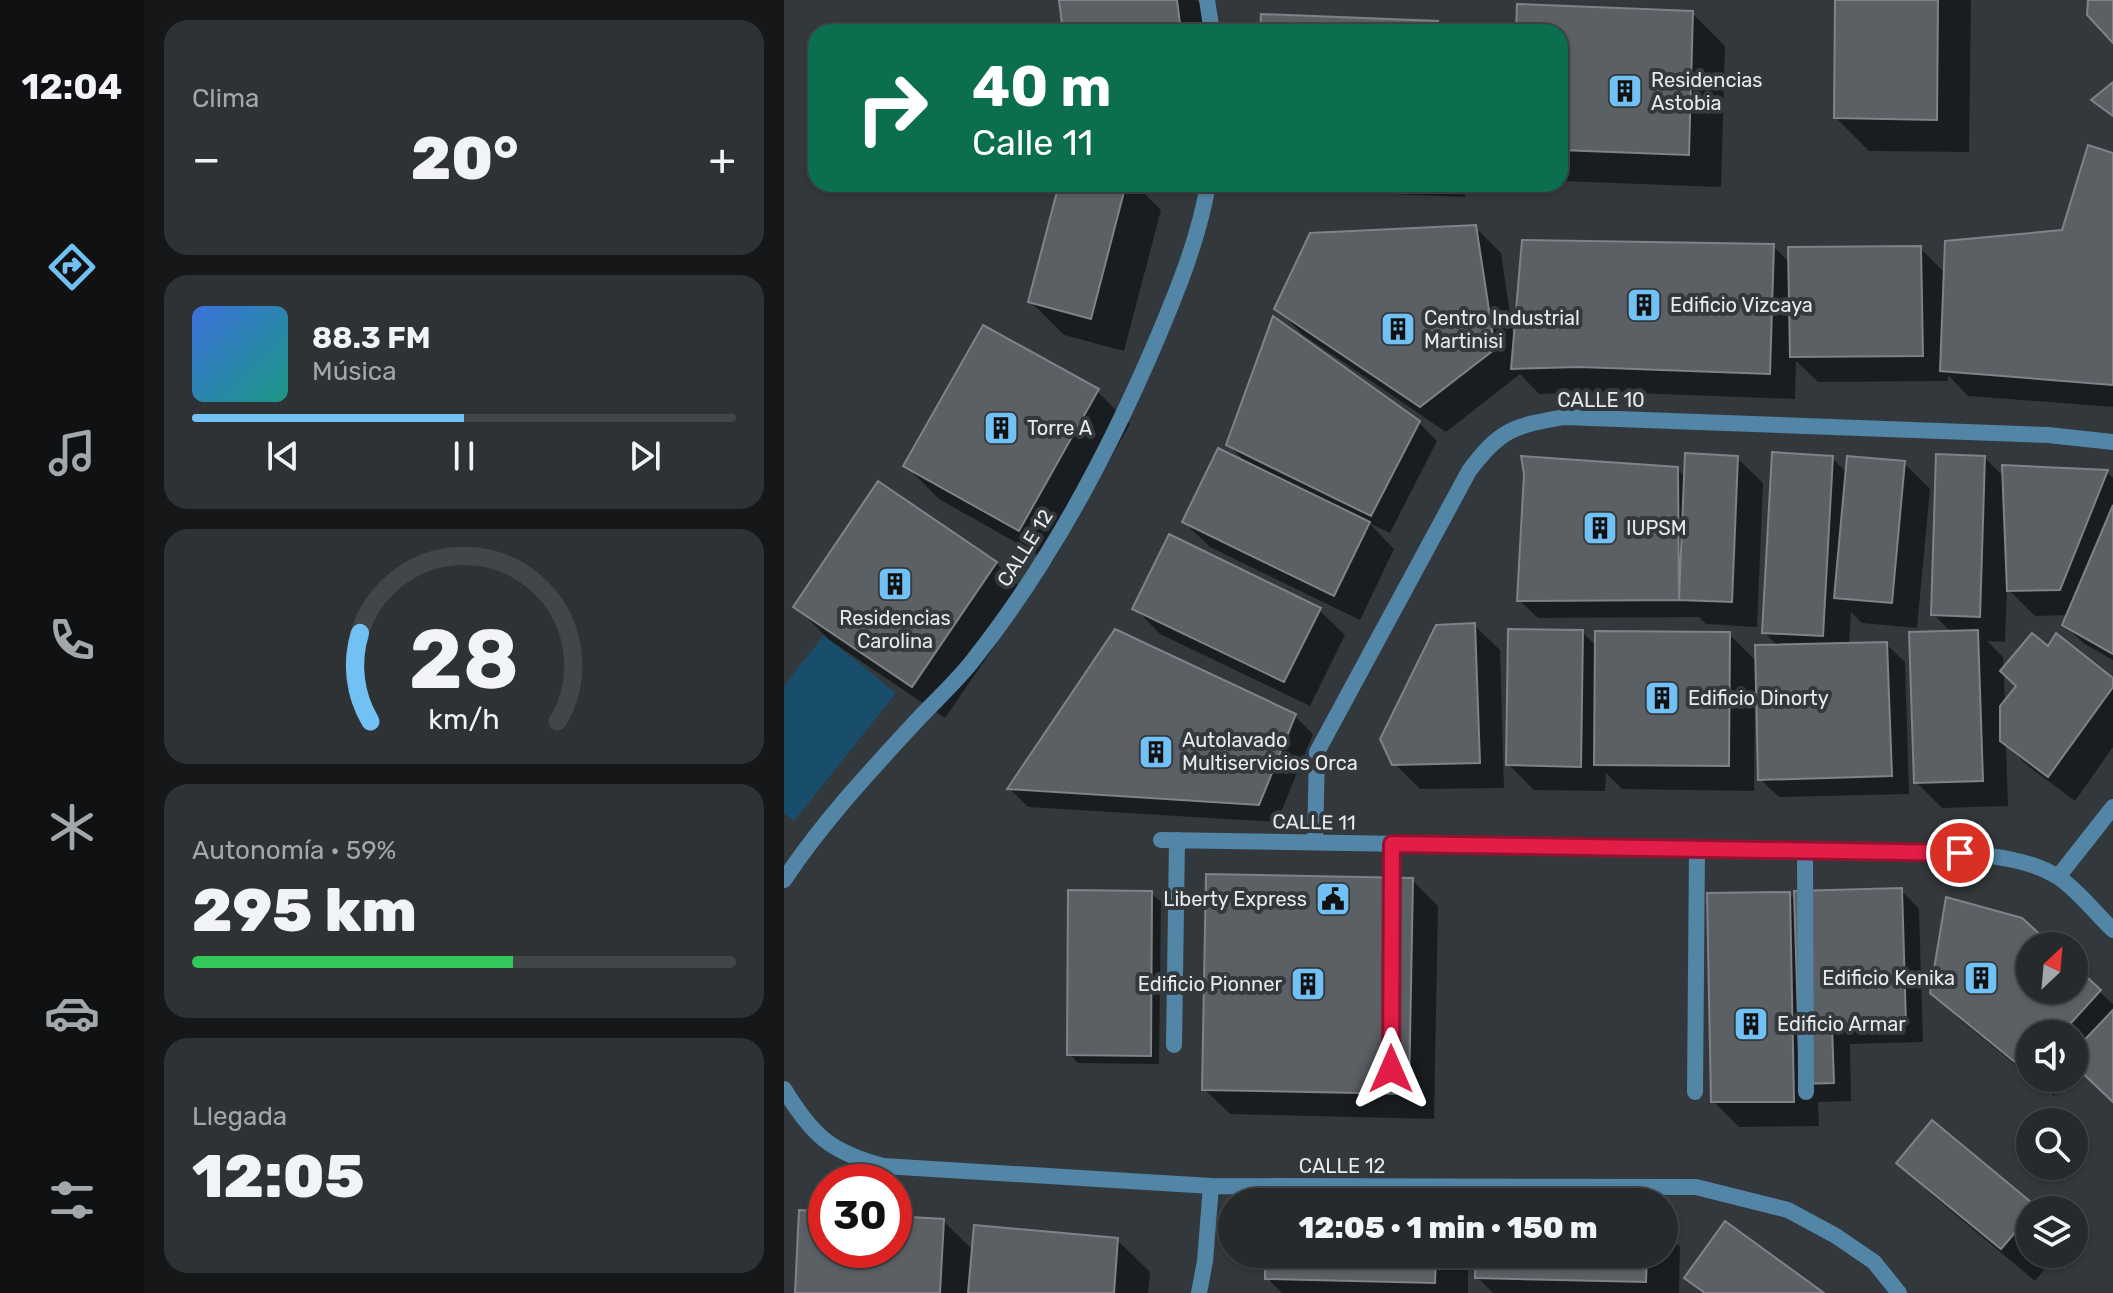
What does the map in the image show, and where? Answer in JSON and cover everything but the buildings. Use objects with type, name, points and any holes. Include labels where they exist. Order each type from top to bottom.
[{"type":"street","points":[[1207,0],[1211,24]]},
{"type":"street","name":"CALLE 12","points":[[784,880],[834,812],[973,660],[1021,593],[1061,529],[1114,437],[1157,338],[1183,276],[1207,192]]},
{"type":"street","name":"CALLE 10","points":[[1315,842],[1317,752],[1469,471],[1488,446],[1511,429],[1564,417],[2048,435],[2113,442]]},
{"type":"street","points":[[2058,877],[2113,807]]},
{"type":"street","name":"CALLE 11","points":[[1174,1045],[1169,840],[1996,856],[2058,877],[2113,930]]},
{"type":"street","points":[[1391,1069],[1392,844]]},
{"type":"street","points":[[1695,1092],[1697,849]]},
{"type":"street","points":[[1805,851],[1806,1092]]},
{"type":"street","name":"CALLE 12","points":[[784,1089],[800,1115],[820,1137],[848,1156],[883,1166],[1211,1186],[1696,1187],[1788,1210],[1836,1236],[1874,1262],[1899,1293]]},
{"type":"street","points":[[1199,1293],[1211,1186]]},
{"type":"shaded area","points":[[824,635],[896,693],[794,821],[784,813],[784,686]]},
{"type":"place","name":"Residencias Astobia","points":[[1625,91]]},
{"type":"place","name":"Edificio Vizcaya","points":[[1644,305]]},
{"type":"place","name":"Centro Industrial Martinisi","points":[[1398,329]]},
{"type":"place","name":"Torre A","points":[[1001,428]]},
{"type":"place","name":"IUPSM","points":[[1600,528]]},
{"type":"place","name":"Residencias Carolina","points":[[895,584]]},
{"type":"place","name":"Edificio Dinorty","points":[[1662,698]]},
{"type":"place","name":"Autolavado Multiservicios Orca","points":[[1156,752]]},
{"type":"place","name":"Liberty Express","points":[[1333,899]]},
{"type":"place","name":"Edificio Kenika","points":[[1981,978]]},
{"type":"place","name":"Edificio Pionner","points":[[1308,984]]},
{"type":"place","name":"Edificio Armar","points":[[1751,1024]]},
{"type":"route","points":[[1391,1069],[1392,844],[1960,853]]}]
